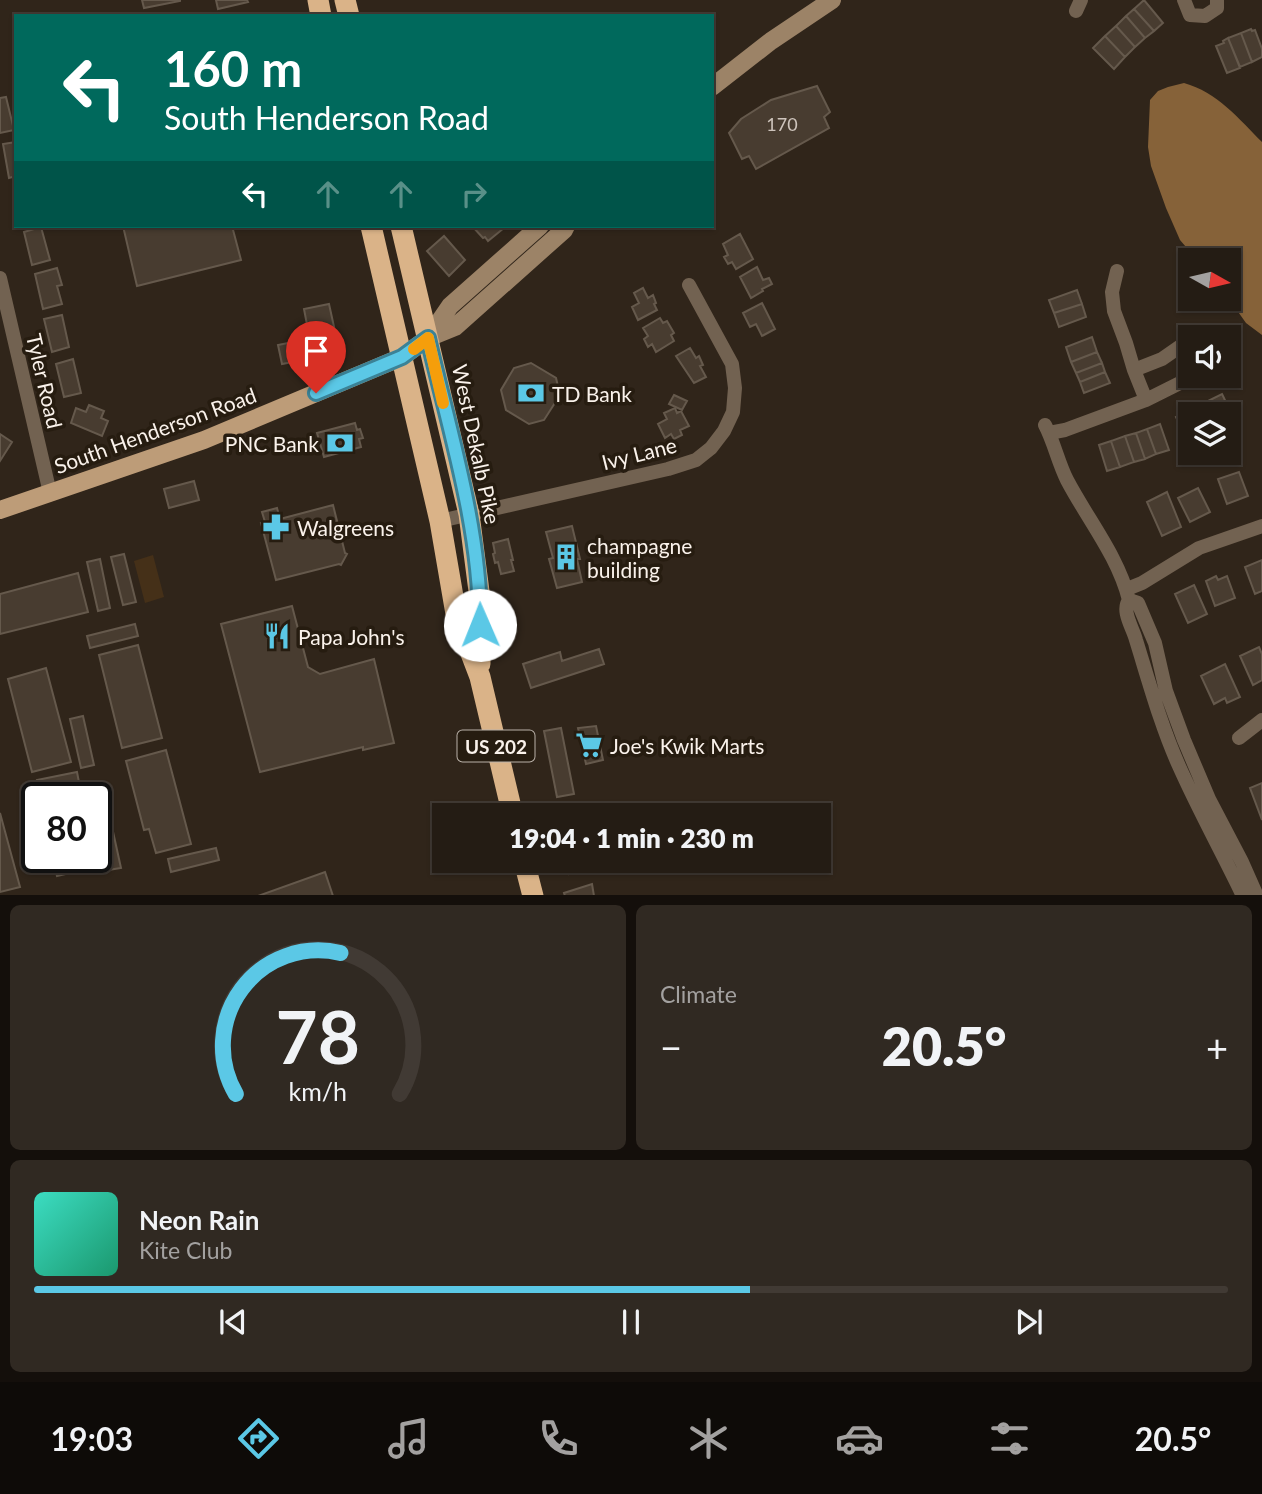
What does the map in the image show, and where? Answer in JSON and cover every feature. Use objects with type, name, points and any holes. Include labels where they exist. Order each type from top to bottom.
[{"type":"highway","name":"West Dekalb Pike","points":[[371,228],[440,521],[456,614],[480,677],[510,803]]},
{"type":"highway","name":"West Dekalb Pike","points":[[401,228],[469,514],[480,599],[480,677]]},
{"type":"highway","points":[[527,873],[533,895]]},
{"type":"main road","points":[[714,85],[799,21],[832,0]]},
{"type":"main road","points":[[428,338],[450,306],[538,228]]},
{"type":"main road","points":[[428,338],[455,327],[565,228]]},
{"type":"main road","name":"South Henderson Road","points":[[0,510],[204,440],[402,357],[428,338]]},
{"type":"street","points":[[1184,0],[1190,15],[1205,16],[1217,8],[1217,0]]},
{"type":"street","points":[[1117,271],[1112,292],[1114,311],[1146,400]]},
{"type":"street","name":"Tyler Road","points":[[0,278],[50,493]]},
{"type":"street","name":"Ivy Lane","points":[[440,521],[668,469],[695,460],[711,448],[724,431],[733,412],[735,387],[732,364],[689,285]]},
{"type":"street","points":[[1134,370],[1162,359],[1178,348]]},
{"type":"street","points":[[1178,384],[1146,400],[1065,430],[1047,429],[1066,478],[1108,550],[1128,595],[1138,603],[1155,643],[1166,691],[1184,740],[1209,799],[1257,895]]},
{"type":"street","points":[[1243,895],[1178,764],[1150,686],[1126,604],[1128,595],[1142,583],[1199,548],[1262,526]]},
{"type":"street","points":[[1239,738],[1262,720]]},
{"type":"shaded area","points":[[1184,83],[1207,93],[1236,116],[1262,142],[1262,335],[1246,323],[1238,312],[1241,312],[1241,248],[1187,248],[1180,240],[1166,208],[1151,166],[1148,147],[1150,100],[1158,91]]},
{"type":"shaded area","points":[[153,555],[164,597],[145,603],[134,561]]},
{"type":"building","points":[[142,0],[180,0],[180,1],[144,8]]},
{"type":"building","points":[[216,0],[247,0],[248,2],[218,9]]},
{"type":"building","points":[[1144,0],[1163,23],[1154,31],[1134,9]]},
{"type":"building","points":[[1134,9],[1154,31],[1145,38],[1126,16]]},
{"type":"building","points":[[1126,16],[1145,38],[1135,47],[1116,26]]},
{"type":"building","points":[[1116,26],[1135,47],[1125,57],[1105,36]]},
{"type":"building","points":[[1255,30],[1262,49],[1262,57],[1252,62],[1241,33]]},
{"type":"building","points":[[1241,33],[1252,62],[1240,67],[1228,38]]},
{"type":"building","points":[[1105,36],[1125,57],[1114,69],[1093,48]]},
{"type":"building","points":[[1228,38],[1240,68],[1227,73],[1216,46]]},
{"type":"building","points":[[817,86],[830,112],[824,117],[829,128],[756,169],[749,156],[742,159],[729,133],[741,119],[771,100]]},
{"type":"building","points":[[6,97],[14,130],[0,133],[0,98]]},
{"type":"building","points":[[14,142],[14,177],[9,178],[3,144]]},
{"type":"building","points":[[41,228],[50,260],[32,265],[24,232]]},
{"type":"building","points":[[123,228],[233,228],[241,260],[137,286]]},
{"type":"building","points":[[474,228],[504,228],[488,241]]},
{"type":"building","points":[[740,234],[753,259],[736,269],[732,262],[728,264],[724,257],[728,255],[723,244]]},
{"type":"building","points":[[444,236],[465,260],[449,276],[427,251]]},
{"type":"building","points":[[757,267],[763,280],[769,278],[772,284],[751,298],[740,277]]},
{"type":"building","points":[[57,268],[62,285],[57,286],[62,304],[43,309],[35,274]]},
{"type":"building","points":[[643,288],[648,298],[653,295],[657,310],[638,320],[632,307],[639,303],[634,293]]},
{"type":"building","points":[[1077,290],[1082,304],[1054,313],[1049,300]]},
{"type":"building","points":[[762,303],[775,329],[762,336],[756,324],[750,327],[743,313]]},
{"type":"building","points":[[329,304],[338,345],[301,353],[303,360],[282,364],[278,345],[298,341],[296,333],[308,330],[304,309]]},
{"type":"building","points":[[1082,304],[1086,317],[1059,327],[1054,313]]},
{"type":"building","points":[[62,315],[69,347],[52,352],[44,319]]},
{"type":"building","points":[[660,318],[663,323],[667,321],[674,333],[671,335],[674,341],[656,352],[652,344],[648,347],[644,339],[648,336],[643,328]]},
{"type":"building","points":[[1092,337],[1097,352],[1071,362],[1066,347]]},
{"type":"building","points":[[690,348],[696,358],[699,356],[703,365],[700,366],[706,377],[694,383],[676,356]]},
{"type":"building","points":[[1097,352],[1102,363],[1076,373],[1071,362]]},
{"type":"building","points":[[73,359],[81,393],[64,397],[56,364]]},
{"type":"building","name":"TD Bank","points":[[531,363],[556,378],[560,395],[544,420],[529,424],[506,410],[501,390],[514,368]]},
{"type":"building","points":[[1102,363],[1105,372],[1080,382],[1076,373]]},
{"type":"building","points":[[1105,372],[1110,383],[1084,393],[1080,382]]},
{"type":"building","points":[[1222,394],[1226,402],[1208,402]]},
{"type":"building","points":[[674,395],[687,401],[682,410],[669,404]]},
{"type":"building","points":[[89,405],[104,411],[101,418],[108,421],[102,436],[71,423],[76,408],[86,412]]},
{"type":"building","points":[[675,408],[677,413],[681,411],[689,426],[680,430],[682,435],[674,439],[671,434],[665,438],[658,424],[667,419],[664,413]]},
{"type":"building","name":"PNC Bank","points":[[355,423],[363,438],[359,439],[361,447],[324,457],[317,433]]},
{"type":"building","points":[[1160,424],[1169,450],[1156,454],[1147,429]]},
{"type":"building","points":[[1147,429],[1156,454],[1145,459],[1136,433]]},
{"type":"building","points":[[1136,433],[1145,459],[1134,462],[1125,436]]},
{"type":"building","points":[[0,434],[12,442],[0,461]]},
{"type":"building","points":[[1125,436],[1134,462],[1120,467],[1111,441]]},
{"type":"building","points":[[1111,441],[1120,467],[1107,471],[1099,445]]},
{"type":"building","points":[[1239,472],[1248,496],[1227,504],[1218,479]]},
{"type":"building","points":[[194,481],[199,500],[169,508],[164,489]]},
{"type":"building","points":[[1198,488],[1210,512],[1190,522],[1178,498]]},
{"type":"building","points":[[1167,492],[1181,527],[1162,536],[1147,502]]},
{"type":"building","name":"Walgreens","points":[[333,505],[347,554],[341,565],[276,580],[261,523],[265,522],[262,512],[277,508],[280,519]]},
{"type":"building","name":"champagne building","points":[[572,526],[582,582],[557,588],[549,559],[553,558],[546,532]]},
{"type":"building","points":[[508,539],[514,571],[501,574],[498,562],[495,563],[493,543]]},
{"type":"building","points":[[124,554],[136,602],[123,605],[111,557]]},
{"type":"building","points":[[100,559],[110,608],[98,611],[87,562]]},
{"type":"building","points":[[1262,560],[1262,591],[1255,594],[1245,567]]},
{"type":"building","points":[[78,573],[88,612],[0,634],[0,594]]},
{"type":"building","points":[[1216,576],[1218,580],[1227,576],[1235,598],[1215,606],[1206,581]]},
{"type":"building","points":[[1194,585],[1207,614],[1188,623],[1175,594]]},
{"type":"building","points":[[292,606],[308,667],[320,674],[374,659],[394,743],[363,750],[363,747],[260,772],[221,624]]},
{"type":"building","points":[[135,624],[138,636],[90,648],[87,636]]},
{"type":"building","points":[[138,645],[162,738],[122,748],[99,655]]},
{"type":"building","points":[[1259,647],[1262,654],[1262,680],[1253,685],[1240,656]]},
{"type":"building","points":[[599,649],[604,664],[531,688],[523,664],[560,652],[562,661]]},
{"type":"building","points":[[1225,664],[1240,697],[1227,703],[1225,698],[1214,704],[1201,676]]},
{"type":"building","points":[[46,668],[71,762],[32,772],[8,679]]},
{"type":"building","points":[[83,716],[94,765],[81,768],[70,719]]},
{"type":"building","points":[[596,726],[603,760],[586,764],[578,728]]},
{"type":"building","points":[[561,728],[574,794],[557,797],[544,731]]},
{"type":"building","points":[[166,750],[191,844],[156,853],[149,829],[144,830],[126,761]]},
{"type":"building","points":[[77,772],[79,782],[37,782]]},
{"type":"building","points":[[1262,783],[1262,820],[1250,788]]},
{"type":"building","points":[[0,813],[20,887],[0,892]]},
{"type":"building","points":[[112,827],[121,868],[112,869]]},
{"type":"building","points":[[216,848],[219,860],[171,872],[168,859]]},
{"type":"building","points":[[325,872],[333,895],[261,895]]},
{"type":"building","points":[[592,884],[594,895],[565,895],[564,893]]},
{"type":"slow traffic","points":[[414,349],[428,338],[443,403]]},
{"type":"place","name":"TD Bank","points":[[531,393]]},
{"type":"place","name":"PNC Bank","points":[[340,443]]},
{"type":"place","name":"Walgreens","points":[[276,527]]},
{"type":"place","name":"champagne building","points":[[566,557]]},
{"type":"place","name":"Papa John's","points":[[277,636]]},
{"type":"place","name":"Joe's Kwik Marts","points":[[589,745]]},
{"type":"route","points":[[316,393],[402,357],[428,338],[469,514],[480,599],[480,625]]}]
